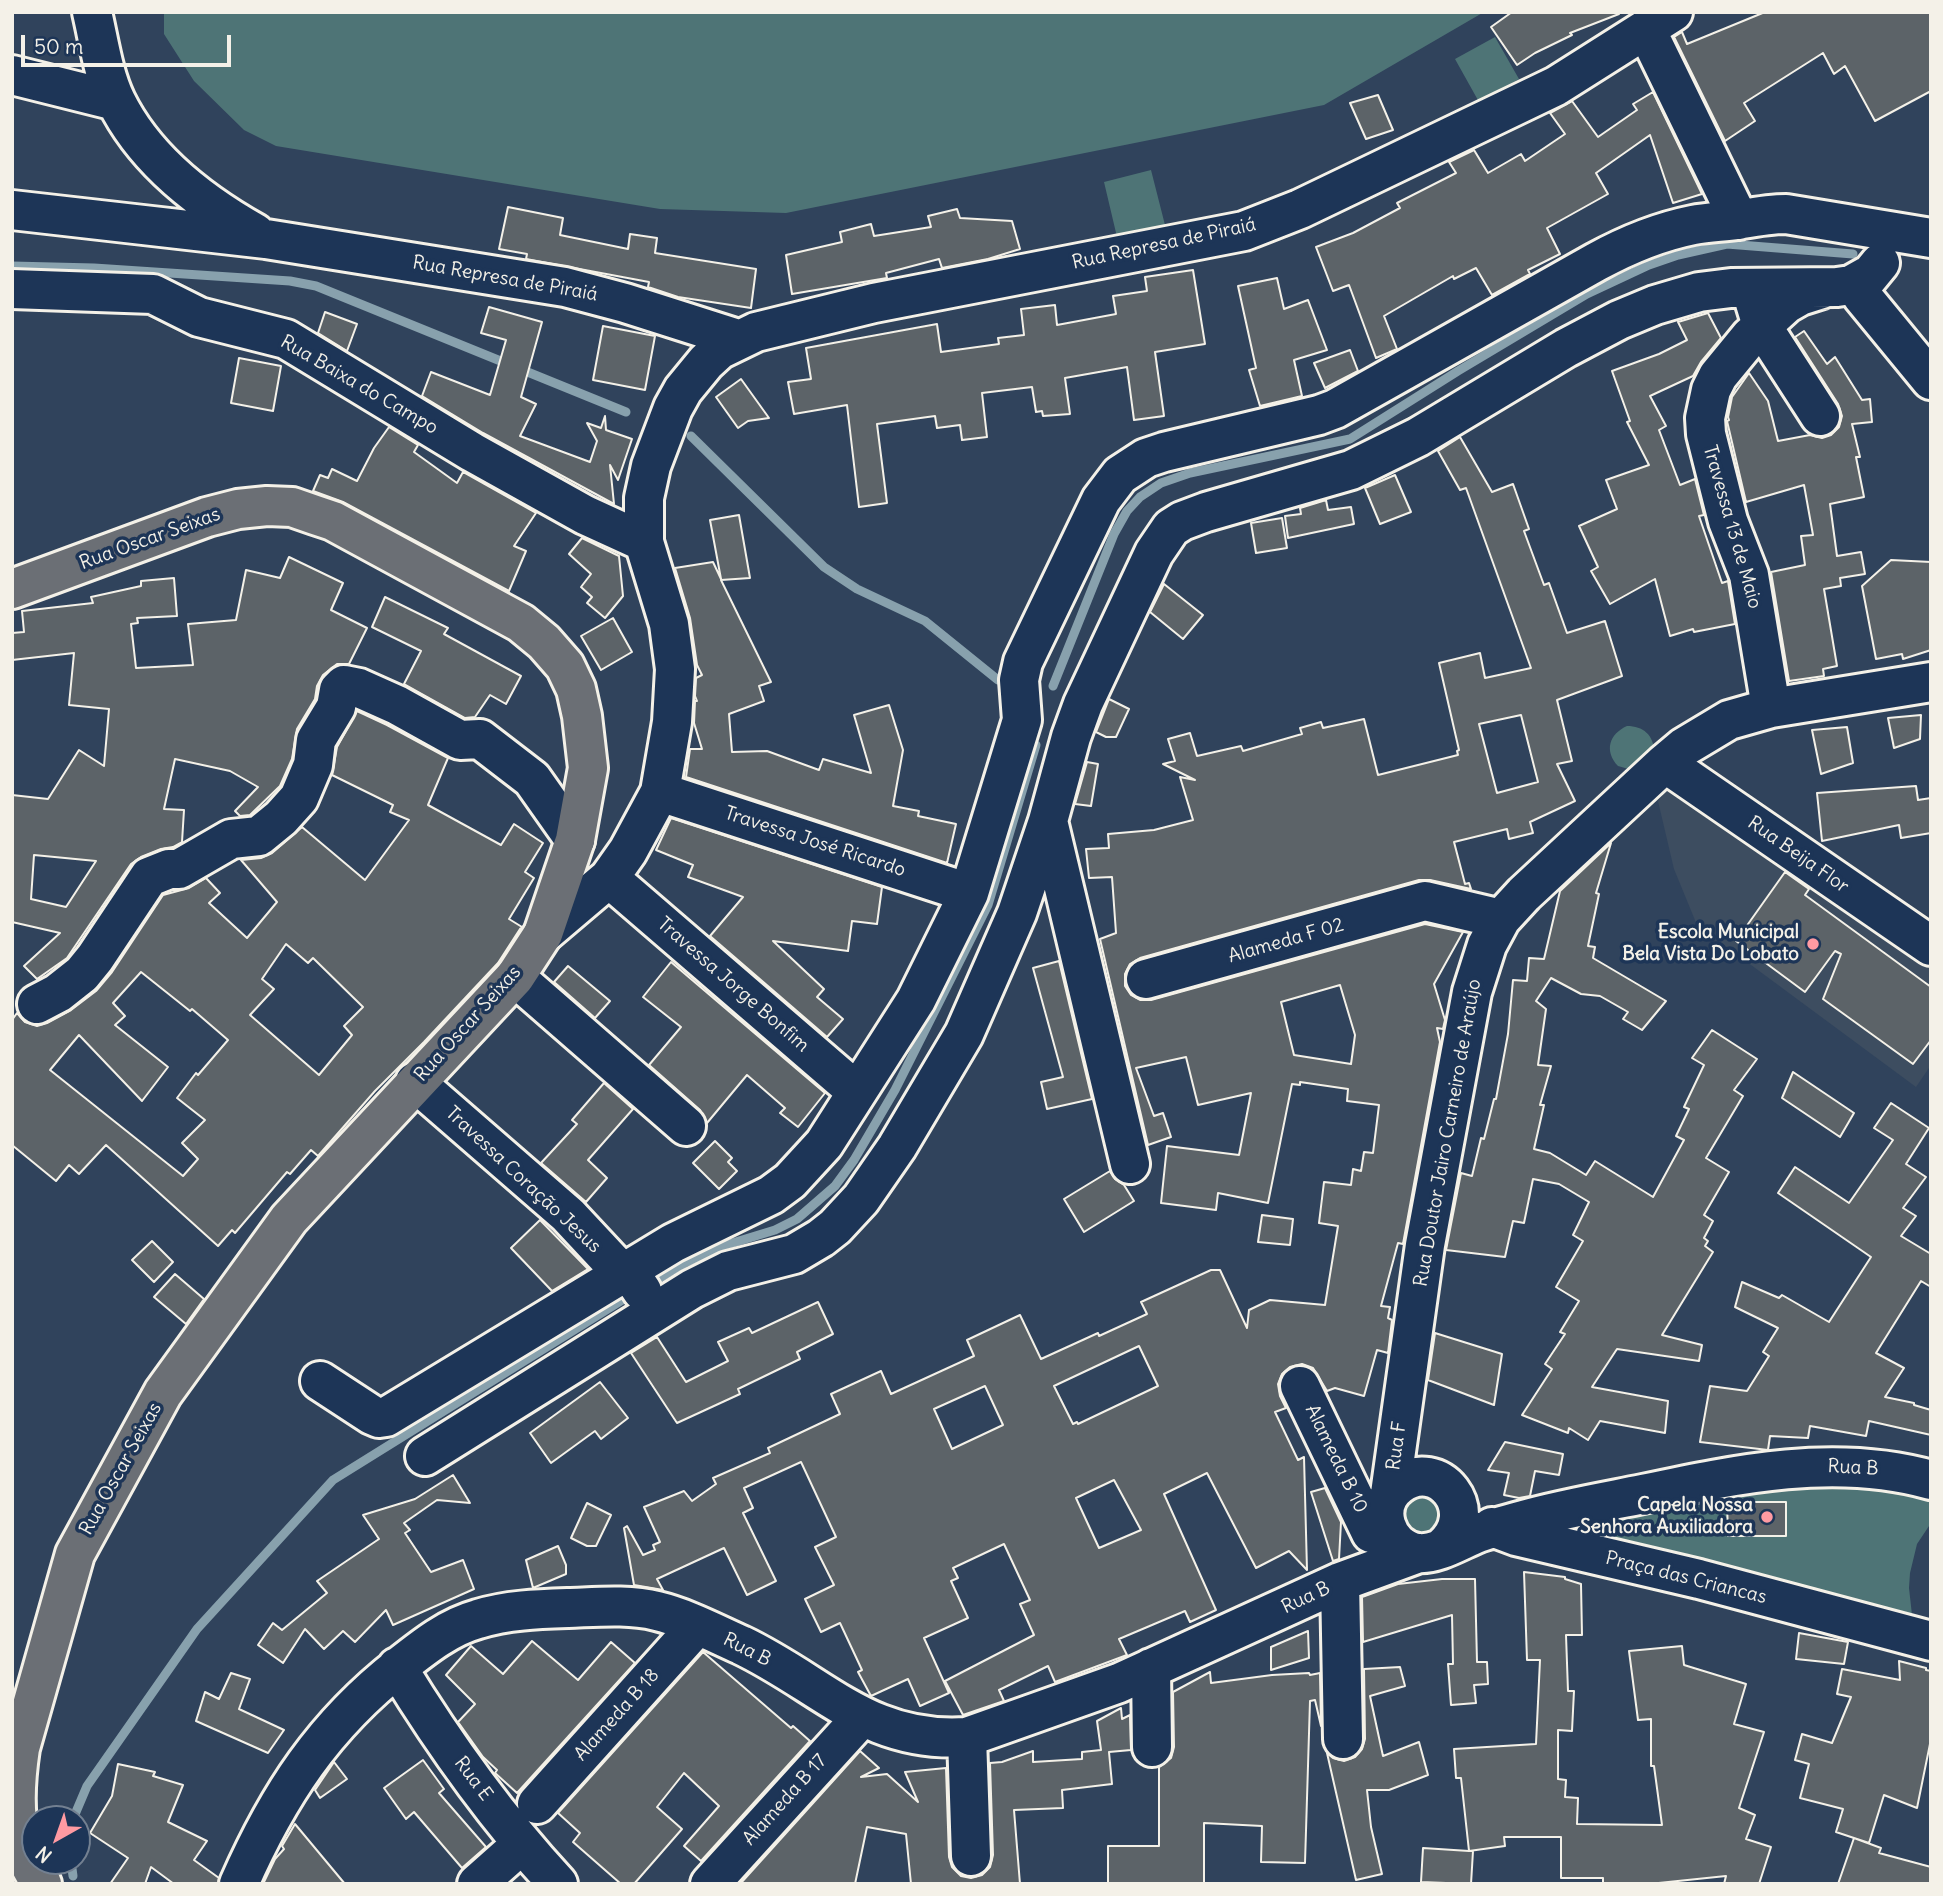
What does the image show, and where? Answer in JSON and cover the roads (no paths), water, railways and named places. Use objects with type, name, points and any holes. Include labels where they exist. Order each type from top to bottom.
[{"type":"main road","name":"Rua Oscar Seixas","points":[[12,589],[207,517],[267,506],[292,508],[332,521],[521,623],[544,642],[565,666],[576,689],[582,716],[587,768],[575,840],[543,934],[515,977],[289,1219],[163,1393],[75,1554],[20,1748],[16,1774],[14,1804],[18,1832],[24,1854],[42,1884]]},
{"type":"street","name":"Rua Represa de Piraiá","points":[[92,12],[116,101],[142,141],[176,179],[217,211],[266,239]]},
{"type":"street","name":"Rua Represa de Piraiá","points":[[543,934],[609,878],[660,792],[673,722],[675,669],[669,624],[644,542],[643,498],[651,466],[673,408],[683,390],[719,350],[756,332],[874,303],[1244,231],[1390,167],[1556,86],[1660,21]]},
{"type":"street","points":[[1660,21],[1739,220]]},
{"type":"street","points":[[12,75],[116,101]]},
{"type":"street","name":"Rua Represa de Piraiá","points":[[12,210],[266,239],[565,287],[636,306],[738,339]]},
{"type":"street","points":[[425,1456],[641,1291],[673,1243],[771,1195],[790,1181],[824,1144],[916,1000],[969,893],[1022,720],[1019,680],[1023,662],[1101,500],[1110,486],[1132,465],[1164,452],[1335,409],[1624,247],[1656,234],[1763,214],[1786,214],[1919,237]]},
{"type":"street","points":[[320,1381],[372,1415],[386,1417],[641,1291],[779,1259],[806,1248],[835,1227],[861,1199],[897,1147],[964,1034],[1017,913],[1083,704],[1162,538],[1182,521],[1351,470],[1418,437],[1566,348],[1619,320],[1655,305],[1699,292],[1751,286],[1857,289],[1919,237]]},
{"type":"street","points":[[1751,286],[1762,326],[1821,416]]},
{"type":"street","name":"Rua Baixa do Campo","points":[[12,289],[153,294],[199,317],[286,339],[472,452],[585,515],[644,542]]},
{"type":"street","points":[[1857,289],[1931,380]]},
{"type":"street","name":"Travessa 13 de Maio","points":[[1772,708],[1749,575],[1728,521],[1706,435],[1705,418],[1711,390],[1718,376],[1762,326],[1786,304],[1816,290],[1857,289]]},
{"type":"street","name":"Rua Doutor Jairo Carneiro de Araújo","points":[[1404,1398],[1425,1245],[1472,992],[1486,945],[1501,919],[1524,894],[1665,763],[1715,727],[1772,708],[1931,682]]},
{"type":"street","points":[[37,1004],[58,993],[82,974],[149,877],[169,869],[179,869],[231,839],[259,836],[281,818],[299,798],[313,765],[316,740],[336,707],[339,690],[344,685],[359,688],[397,705],[460,740],[480,739],[532,779],[575,840]]},
{"type":"street","points":[[1021,701],[1033,716],[1049,724],[1067,719],[1083,704]]},
{"type":"street","name":"Rua Beija Flor","points":[[1665,763],[1931,946]]},
{"type":"street","name":"Travessa José Ricardo","points":[[660,792],[969,893]]},
{"type":"street","points":[[1048,821],[1130,1164]]},
{"type":"street","name":"Travessa Jorge Bonfim","points":[[609,878],[856,1091]]},
{"type":"street","name":"Alameda F 02","points":[[1146,979],[1426,901],[1501,919]]},
{"type":"street","points":[[515,977],[686,1126]]},
{"type":"street","name":"Travessa Coração Jesus","points":[[415,1082],[568,1215],[641,1291]]},
{"type":"street","name":"Alameda B 10","points":[[1300,1386],[1382,1511]]},
{"type":"street","points":[[1404,1398],[1416,1443],[1460,1507],[1457,1530],[1452,1539],[1431,1550]]},
{"type":"street","name":"Rua F","points":[[1382,1511],[1404,1398]]},
{"type":"street","name":"Rua B","points":[[1493,1528],[1536,1516],[1677,1487],[1816,1466],[1869,1467],[1931,1480]]},
{"type":"street","points":[[1424,1477],[1437,1480],[1452,1492],[1493,1528],[1431,1550],[1406,1550],[1395,1542],[1388,1532],[1382,1511],[1399,1484],[1411,1478],[1424,1477]]},
{"type":"street","name":"Rua B","points":[[1340,1583],[1382,1511]]},
{"type":"street","name":"Praça das Criancas","points":[[1493,1528],[1516,1536],[1699,1579],[1931,1642]]},
{"type":"street","name":"Rua B","points":[[239,1884],[261,1833],[299,1770],[323,1738],[355,1704],[397,1667],[429,1643],[478,1619],[528,1609],[618,1606],[660,1612],[697,1626],[770,1661],[861,1718],[901,1732],[946,1739],[967,1737],[1119,1683],[1340,1583],[1431,1550]]},
{"type":"street","points":[[1340,1583],[1343,1739]]},
{"type":"street","name":"Alameda B 18","points":[[537,1804],[697,1626]]},
{"type":"street","name":"Rua E","points":[[397,1667],[436,1729],[522,1844],[558,1884]]},
{"type":"street","points":[[1151,1668],[1152,1747]]},
{"type":"street","name":"Alameda B 17","points":[[710,1884],[861,1718]]},
{"type":"street","points":[[967,1737],[971,1856]]},
{"type":"street","points":[[477,1884],[522,1844]]},
{"type":"waterway","points":[[1053,686],[1114,534],[1127,511],[1140,497],[1161,483],[1190,473],[1350,439],[1587,294],[1649,265],[1678,255],[1727,244],[1853,254]]},
{"type":"waterway","points":[[12,266],[94,268],[290,281],[316,286],[626,412]]},
{"type":"waterway","points":[[691,436],[824,567],[857,589],[925,621],[998,680]]},
{"type":"waterway","points":[[648,1285],[685,1263],[726,1245],[775,1230],[797,1219],[835,1186],[854,1160],[895,1090],[988,905],[1036,745]]},
{"type":"waterway","points":[[79,1805],[87,1786],[197,1629],[333,1480],[632,1294]]},
{"type":"place","name":"Escola Municipal Bela Vista Do Lobato","points":[[1813,944]]},
{"type":"place","name":"Capela Nossa Senhora Auxiliadora","points":[[1767,1517]]}]
